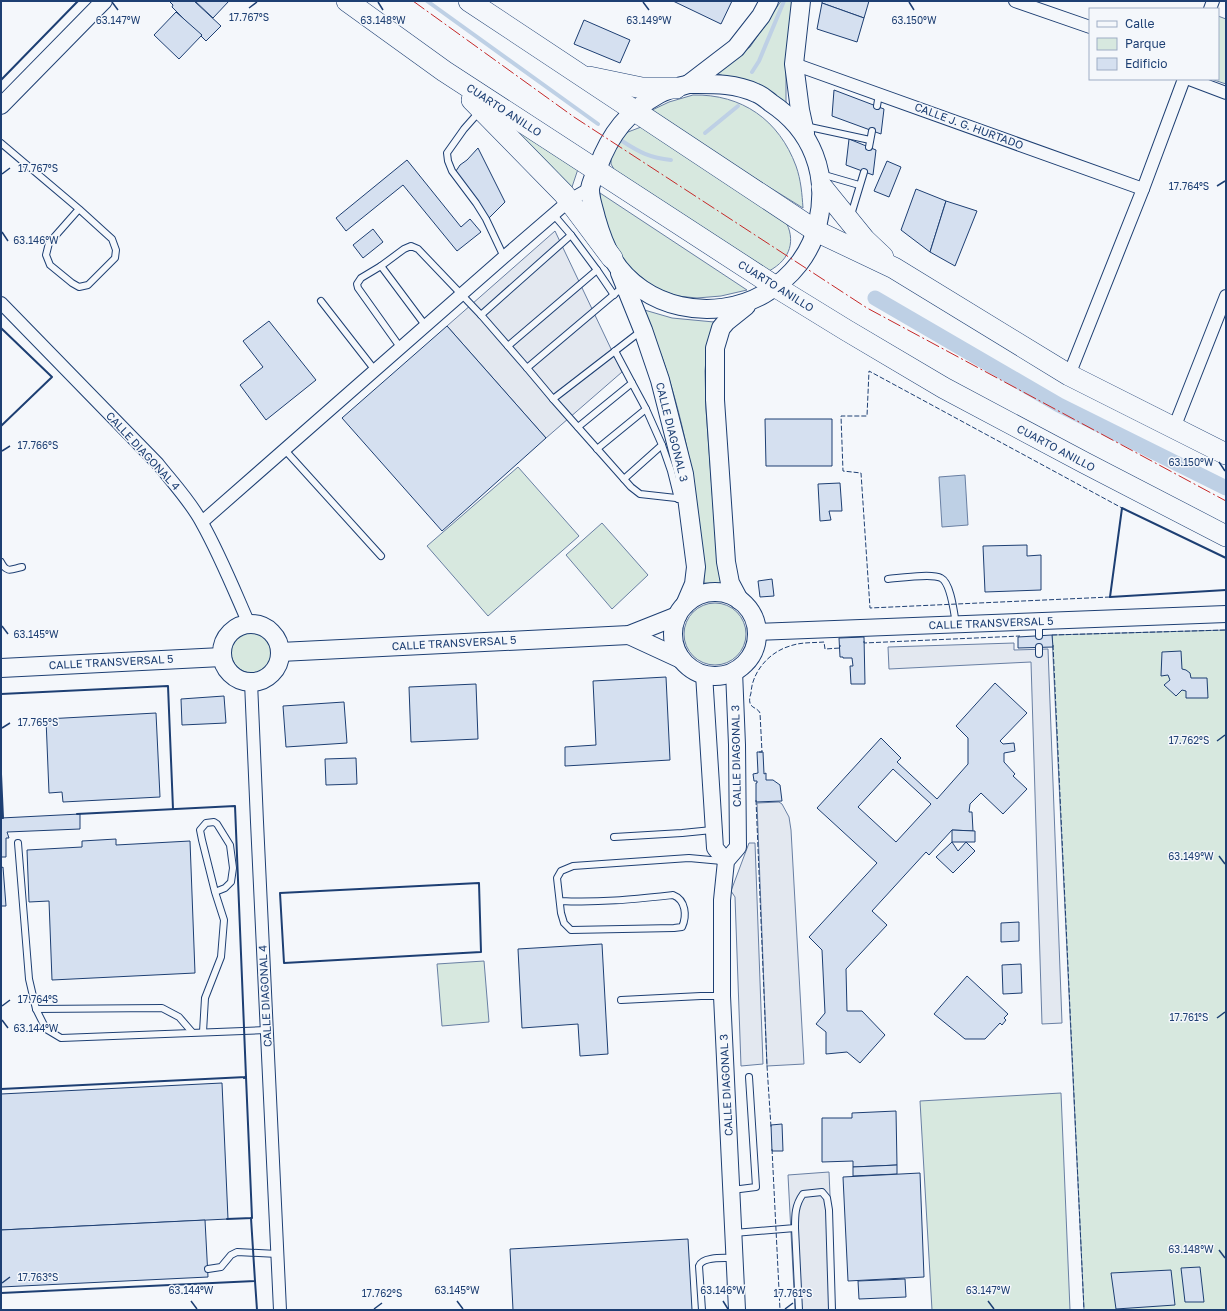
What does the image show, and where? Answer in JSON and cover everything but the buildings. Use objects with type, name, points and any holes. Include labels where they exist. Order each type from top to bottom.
[{"type":"highway","points":[[347,1],[444,71],[485,105],[570,200],[609,264]]},
{"type":"highway","points":[[476,3],[579,75],[816,231],[894,268],[1069,374],[1226,454]]},
{"type":"highway","points":[[579,75],[642,88],[683,86]]},
{"type":"highway","name":"CUARTO ANILLO","points":[[485,105],[593,180],[776,287],[944,388],[1226,536]]},
{"type":"highway","points":[[820,180],[865,240],[894,268]]},
{"type":"main road","points":[[683,86],[736,48],[761,16],[769,1]]},
{"type":"main road","points":[[739,600],[726,594],[711,592],[697,596],[681,611],[674,624],[673,639],[677,653],[691,669],[704,674],[719,675],[734,671],[746,661],[751,654],[756,640],[755,624],[749,611],[739,600],[730,583],[726,562],[715,400],[715,348],[722,328],[726,322],[752,301],[776,287],[793,271],[807,252],[816,231],[821,209],[820,180],[817,162],[805,132],[800,110],[794,64],[801,1]]},
{"type":"main road","points":[[752,301],[733,307],[713,310],[693,309],[674,305],[655,297],[639,287],[609,264],[602,238],[593,180],[605,148],[617,128],[633,111],[660,94],[683,86],[724,84],[757,93],[785,113],[805,132]]},
{"type":"main road","name":"CALLE DIAGONAL 3","points":[[609,264],[620,290],[643,330],[660,380],[684,474],[683,499],[696,567],[694,584],[681,611]]},
{"type":"main road","name":"CALLE TRANSVERSAL 5","points":[[280,652],[629,635],[681,611]]},
{"type":"main road","points":[[249,624],[267,628],[274,635],[280,652],[275,669],[268,676],[251,682],[243,681],[232,675],[224,665],[222,647],[225,638],[232,631],[240,626],[249,624]]},
{"type":"main road","name":"CALLE TRANSVERSAL 5","points":[[629,635],[681,659]]},
{"type":"main road","name":"CALLE TRANSVERSAL 5","points":[[1,668],[222,657]]},
{"type":"street","points":[[1,106],[104,1]]},
{"type":"street","points":[[1015,1],[1089,27]]},
{"type":"street","name":"CALLE J. G. HURTADO","points":[[794,64],[878,100],[1143,189]]},
{"type":"street","points":[[1069,374],[1143,189],[1184,80]]},
{"type":"street","points":[[1192,80],[1226,93]]},
{"type":"street","points":[[202,522],[374,369],[593,180]]},
{"type":"street","points":[[1174,428],[1221,324],[1226,296]]},
{"type":"street","name":"CALLE DIAGONAL 4","points":[[1,303],[158,464],[182,493],[202,522],[231,582],[249,624]]},
{"type":"street","name":"CALLE TRANSVERSAL 5","points":[[756,632],[956,624],[1039,628],[1226,614]]},
{"type":"street","name":"CALLE DIAGONAL 3","points":[[734,671],[737,745],[738,847],[726,861],[722,900],[722,996],[737,1310]]},
{"type":"street","points":[[704,674],[715,848],[726,861]]},
{"type":"street","name":"CALLE DIAGONAL 4","points":[[251,682],[280,1310]]},
{"type":"street","points":[[712,794],[737,793]]},
{"type":"lane","points":[[485,105],[464,129],[448,153],[448,161],[452,171],[486,219],[504,257]]},
{"type":"lane","points":[[805,132],[869,144],[872,131]]},
{"type":"lane","points":[[1,143],[78,209],[112,239],[116,250],[115,258],[88,285],[79,287],[50,265],[46,255],[49,243],[78,209]]},
{"type":"lane","points":[[849,220],[864,172]]},
{"type":"lane","points":[[820,180],[860,185]]},
{"type":"lane","points":[[508,346],[609,264],[571,235],[553,214]]},
{"type":"lane","points":[[481,315],[571,235]]},
{"type":"lane","points":[[400,347],[358,288],[357,284],[362,278],[404,249],[411,246],[418,248],[481,315],[631,487],[640,494],[683,499],[646,409],[615,351]]},
{"type":"lane","points":[[381,266],[425,325]]},
{"type":"lane","points":[[527,368],[620,290]]},
{"type":"lane","points":[[321,301],[374,369]]},
{"type":"lane","points":[[553,399],[643,330]]},
{"type":"lane","points":[[578,427],[632,383]]},
{"type":"lane","points":[[597,449],[646,409]]},
{"type":"lane","points":[[624,479],[662,445]]},
{"type":"lane","points":[[284,449],[380,556]]},
{"type":"lane","points":[[1,562],[6,569],[9,570],[22,567]]},
{"type":"lane","points":[[888,579],[930,575],[941,578],[948,585],[956,624]]},
{"type":"lane","points":[[203,1032],[205,998],[221,957],[224,920],[215,892],[200,830],[203,826],[210,822],[217,824],[230,845],[233,868],[231,882],[225,888],[215,892]]},
{"type":"lane","points":[[614,837],[714,830]]},
{"type":"lane","points":[[18,843],[29,979],[36,1009],[46,1029],[61,1038],[266,1030]]},
{"type":"lane","points":[[561,901],[620,901],[673,896],[679,898],[683,904],[685,920],[682,927],[571,930],[564,923],[557,878],[561,871],[573,866],[689,858],[726,861]]},
{"type":"lane","points":[[621,1000],[722,996]]},
{"type":"lane","points":[[36,1009],[162,1008],[179,1017],[192,1032]]},
{"type":"lane","points":[[731,1190],[756,1187],[750,1077]]},
{"type":"lane","points":[[799,1310],[795,1228],[796,1211],[798,1201],[803,1194],[822,1192],[828,1198],[832,1310]]},
{"type":"lane","points":[[734,1233],[795,1228]]},
{"type":"lane","points":[[208,1269],[220,1267],[231,1255],[237,1252],[277,1254]]},
{"type":"lane","points":[[702,1310],[700,1262],[703,1260],[716,1258],[735,1258]]},
{"type":"green space","points":[[781,1],[794,1],[786,61],[786,107],[754,86],[715,73],[750,47]]},
{"type":"green space","points":[[1219,16],[1226,19],[1226,84],[1214,80],[1219,80]]},
{"type":"green space","points":[[693,95],[727,99],[743,105],[769,123],[780,135],[789,150],[798,171],[803,208],[648,112],[669,102]]},
{"type":"green space","points":[[502,118],[578,169],[571,190]]},
{"type":"green space","points":[[641,127],[785,220],[791,242],[787,255],[782,261],[769,271],[618,176],[611,164],[611,158],[620,140],[628,132]]},
{"type":"green space","points":[[600,193],[747,290],[721,296],[697,298],[677,296],[653,287],[620,259],[601,214]]},
{"type":"green space","points":[[641,309],[672,318],[714,322],[707,348],[705,371],[706,409],[716,544],[721,584],[704,583],[696,496],[679,412],[662,357]]},
{"type":"green space","points":[[518,467],[579,536],[488,616],[427,546]]},
{"type":"green space","points":[[602,523],[648,575],[612,609],[566,555]]},
{"type":"green space","points":[[715,603],[732,608],[737,612],[741,617],[746,634],[741,651],[737,656],[732,660],[715,665],[698,660],[693,656],[689,651],[684,634],[689,617],[693,612],[698,608]]},
{"type":"green space","points":[[1226,630],[1226,1310],[1084,1310],[1052,635]]},
{"type":"green space","points":[[248,631],[256,631],[264,634],[270,640],[273,652],[270,664],[264,670],[256,673],[248,673],[240,670],[234,664],[231,656],[231,648],[234,640],[240,634]]},
{"type":"green space","points":[[484,961],[489,1022],[442,1026],[437,964]]},
{"type":"green space","points":[[1061,1093],[1070,1310],[932,1310],[920,1101]]},
{"type":"shaded area","points":[[555,231],[622,372],[546,438],[447,326]]},
{"type":"shaded area","points":[[1014,643],[1014,650],[1048,649],[1062,1023],[1042,1024],[1031,662],[889,669],[888,647]]},
{"type":"shaded area","points":[[779,802],[782,804],[789,817],[791,830],[804,1064],[767,1066],[757,803]]},
{"type":"shaded area","points":[[749,843],[755,843],[763,1064],[741,1066],[735,897],[731,891]]},
{"type":"shaded area","points":[[829,1172],[835,1310],[795,1310],[788,1175]]},
{"type":"water","points":[[965,475],[968,525],[942,527],[939,477]]},
{"type":"waterway","points":[[427,1],[598,124]]},
{"type":"waterway","points":[[752,72],[759,61],[784,1]]},
{"type":"waterway","points":[[705,133],[738,106]]},
{"type":"waterway","points":[[622,141],[645,154],[671,160]]},
{"type":"waterway","points":[[875,298],[1059,405],[1226,488]]},
{"type":"fence","points":[[1110,597],[870,608],[861,473],[843,471],[841,416],[867,416],[869,371],[1122,508]]},
{"type":"fence","points":[[1052,635],[1226,630]]},
{"type":"fence","points":[[864,641],[864,643],[1020,636]]},
{"type":"fence","points":[[759,752],[762,752],[760,713],[751,705],[750,702],[752,685],[758,670],[775,653],[794,645],[824,642],[825,649],[840,648],[840,645]]},
{"type":"fence","points":[[1053,645],[1084,1310]]},
{"type":"fence","points":[[756,800],[767,1066],[771,1127]]},
{"type":"fence","points":[[772,1149],[780,1310]]},
{"type":"wall","points":[[1,80],[78,1]]},
{"type":"wall","points":[[1,328],[52,377],[1,426]]},
{"type":"wall","points":[[1110,597],[1122,508],[1226,558]]},
{"type":"wall","points":[[1110,597],[1226,590]]},
{"type":"wall","points":[[1,694],[168,686],[173,809]]},
{"type":"wall","points":[[1,774],[3,818],[1,818]]},
{"type":"wall","points":[[1,1089],[246,1077],[235,806],[77,814]]},
{"type":"wall","points":[[479,883],[481,952],[284,963],[280,893],[479,883]]},
{"type":"wall","points":[[227,1219],[252,1218],[246,1077],[244,1078]]},
{"type":"wall","points":[[1,1293],[255,1281],[251,1218]]},
{"type":"wall","points":[[255,1281],[257,1310]]},
{"type":"power","points":[[413,1],[574,117],[867,308],[1226,501]]}]
